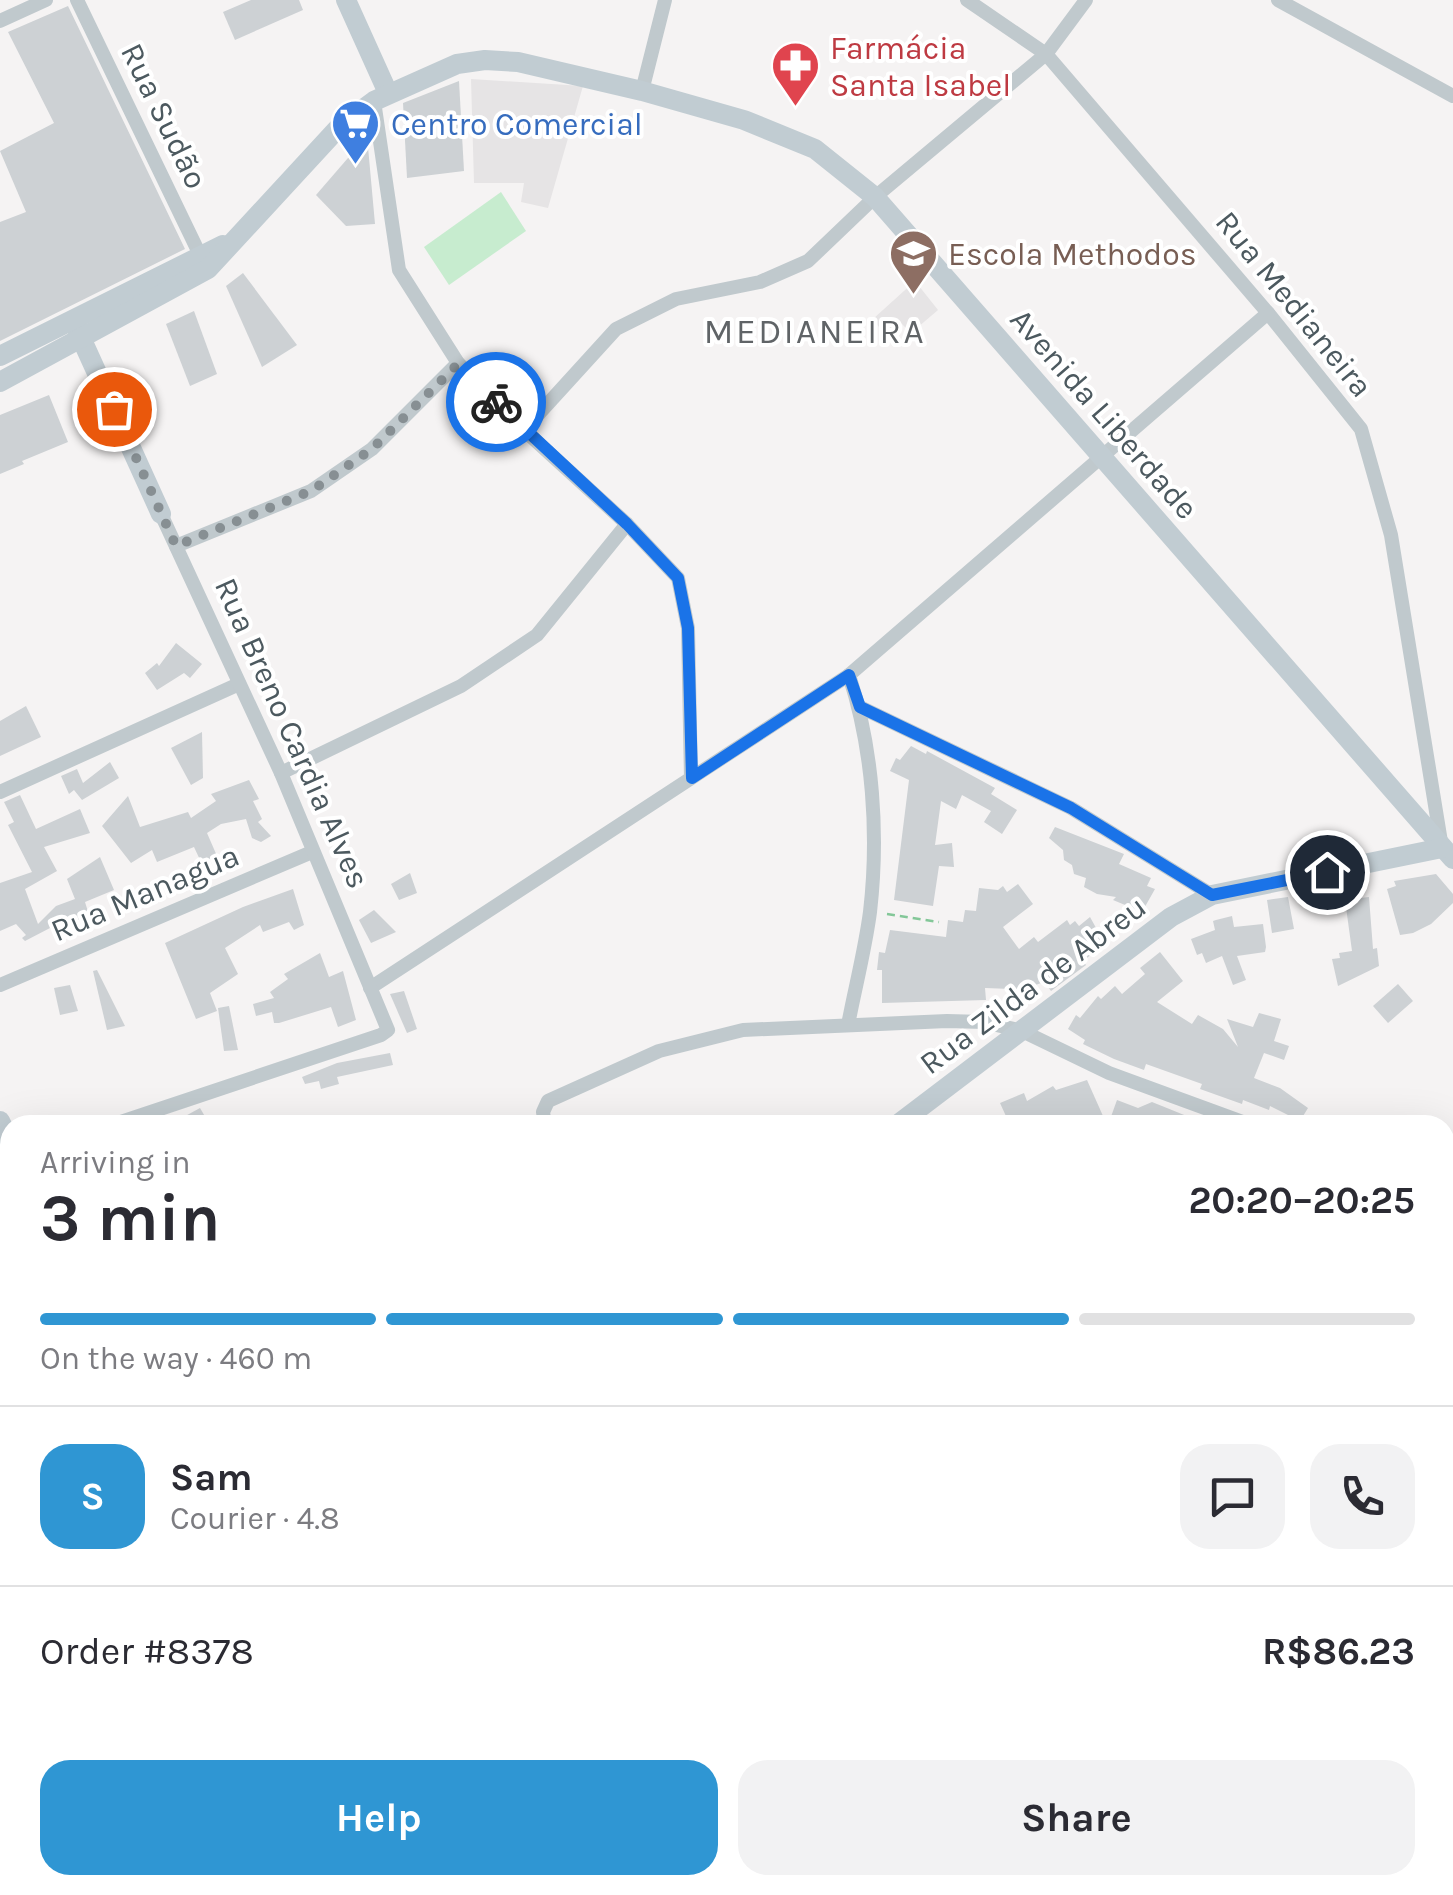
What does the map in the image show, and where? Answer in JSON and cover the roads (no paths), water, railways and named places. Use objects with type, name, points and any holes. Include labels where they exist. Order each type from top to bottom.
[{"type":"main road","points":[[346,0],[381,97]]},
{"type":"main road","name":"Avenida Liberdade","points":[[0,356],[78,330],[208,269],[340,126],[381,97],[456,64],[484,60],[518,62],[744,120],[815,149],[875,197],[1448,854]]},
{"type":"main road","name":"Avenida Liberdade","points":[[0,382],[78,330],[238,237]]},
{"type":"main road","name":"Rua Breno Cardia Alves","points":[[78,330],[161,514]]},
{"type":"main road","name":"Rua Zilda de Abreu","points":[[910,1115],[1171,917],[1212,895],[1448,854]]},
{"type":"street","points":[[0,21],[46,0]]},
{"type":"street","name":"Rua Sudão","points":[[77,0],[201,257]]},
{"type":"street","points":[[642,91],[665,0]]},
{"type":"street","name":"Rua Medianeira","points":[[967,0],[1046,54],[1268,313],[1361,430],[1391,535],[1448,854]]},
{"type":"street","points":[[524,430],[616,329],[676,299],[760,282],[808,261],[875,197],[1046,54],[1086,0]]},
{"type":"street","points":[[1278,0],[1453,96]]},
{"type":"street","points":[[381,97],[399,270],[458,364],[627,524],[678,578],[688,628],[692,778]]},
{"type":"street","points":[[370,988],[849,675],[1268,313]]},
{"type":"street","points":[[176,546],[311,491],[372,449],[458,364]]},
{"type":"street","name":"Rua Breno Cardia Alves","points":[[142,1115],[388,1030],[280,773],[161,514]]},
{"type":"street","points":[[280,773],[461,686],[537,635],[627,524]]},
{"type":"street","points":[[848,1026],[870,911],[874,830],[866,736],[849,675]]},
{"type":"street","points":[[0,792],[239,684]]},
{"type":"street","points":[[860,707],[1071,808],[1212,895]]},
{"type":"street","name":"Rua Managua","points":[[0,985],[312,852]]},
{"type":"street","points":[[545,1115],[548,1101],[659,1051],[743,1030],[947,1021],[984,1022],[1022,1031],[1109,1073],[1224,1115]]},
{"type":"place","name":"Farmácia Santa Isabel","points":[[795,108]]},
{"type":"place","name":"Centro Comercial","points":[[356,166]]},
{"type":"place","name":"Escola Methodos","points":[[913,296]]},
{"type":"district","name":"MEDIANEIRA","points":[[815,331]]}]
